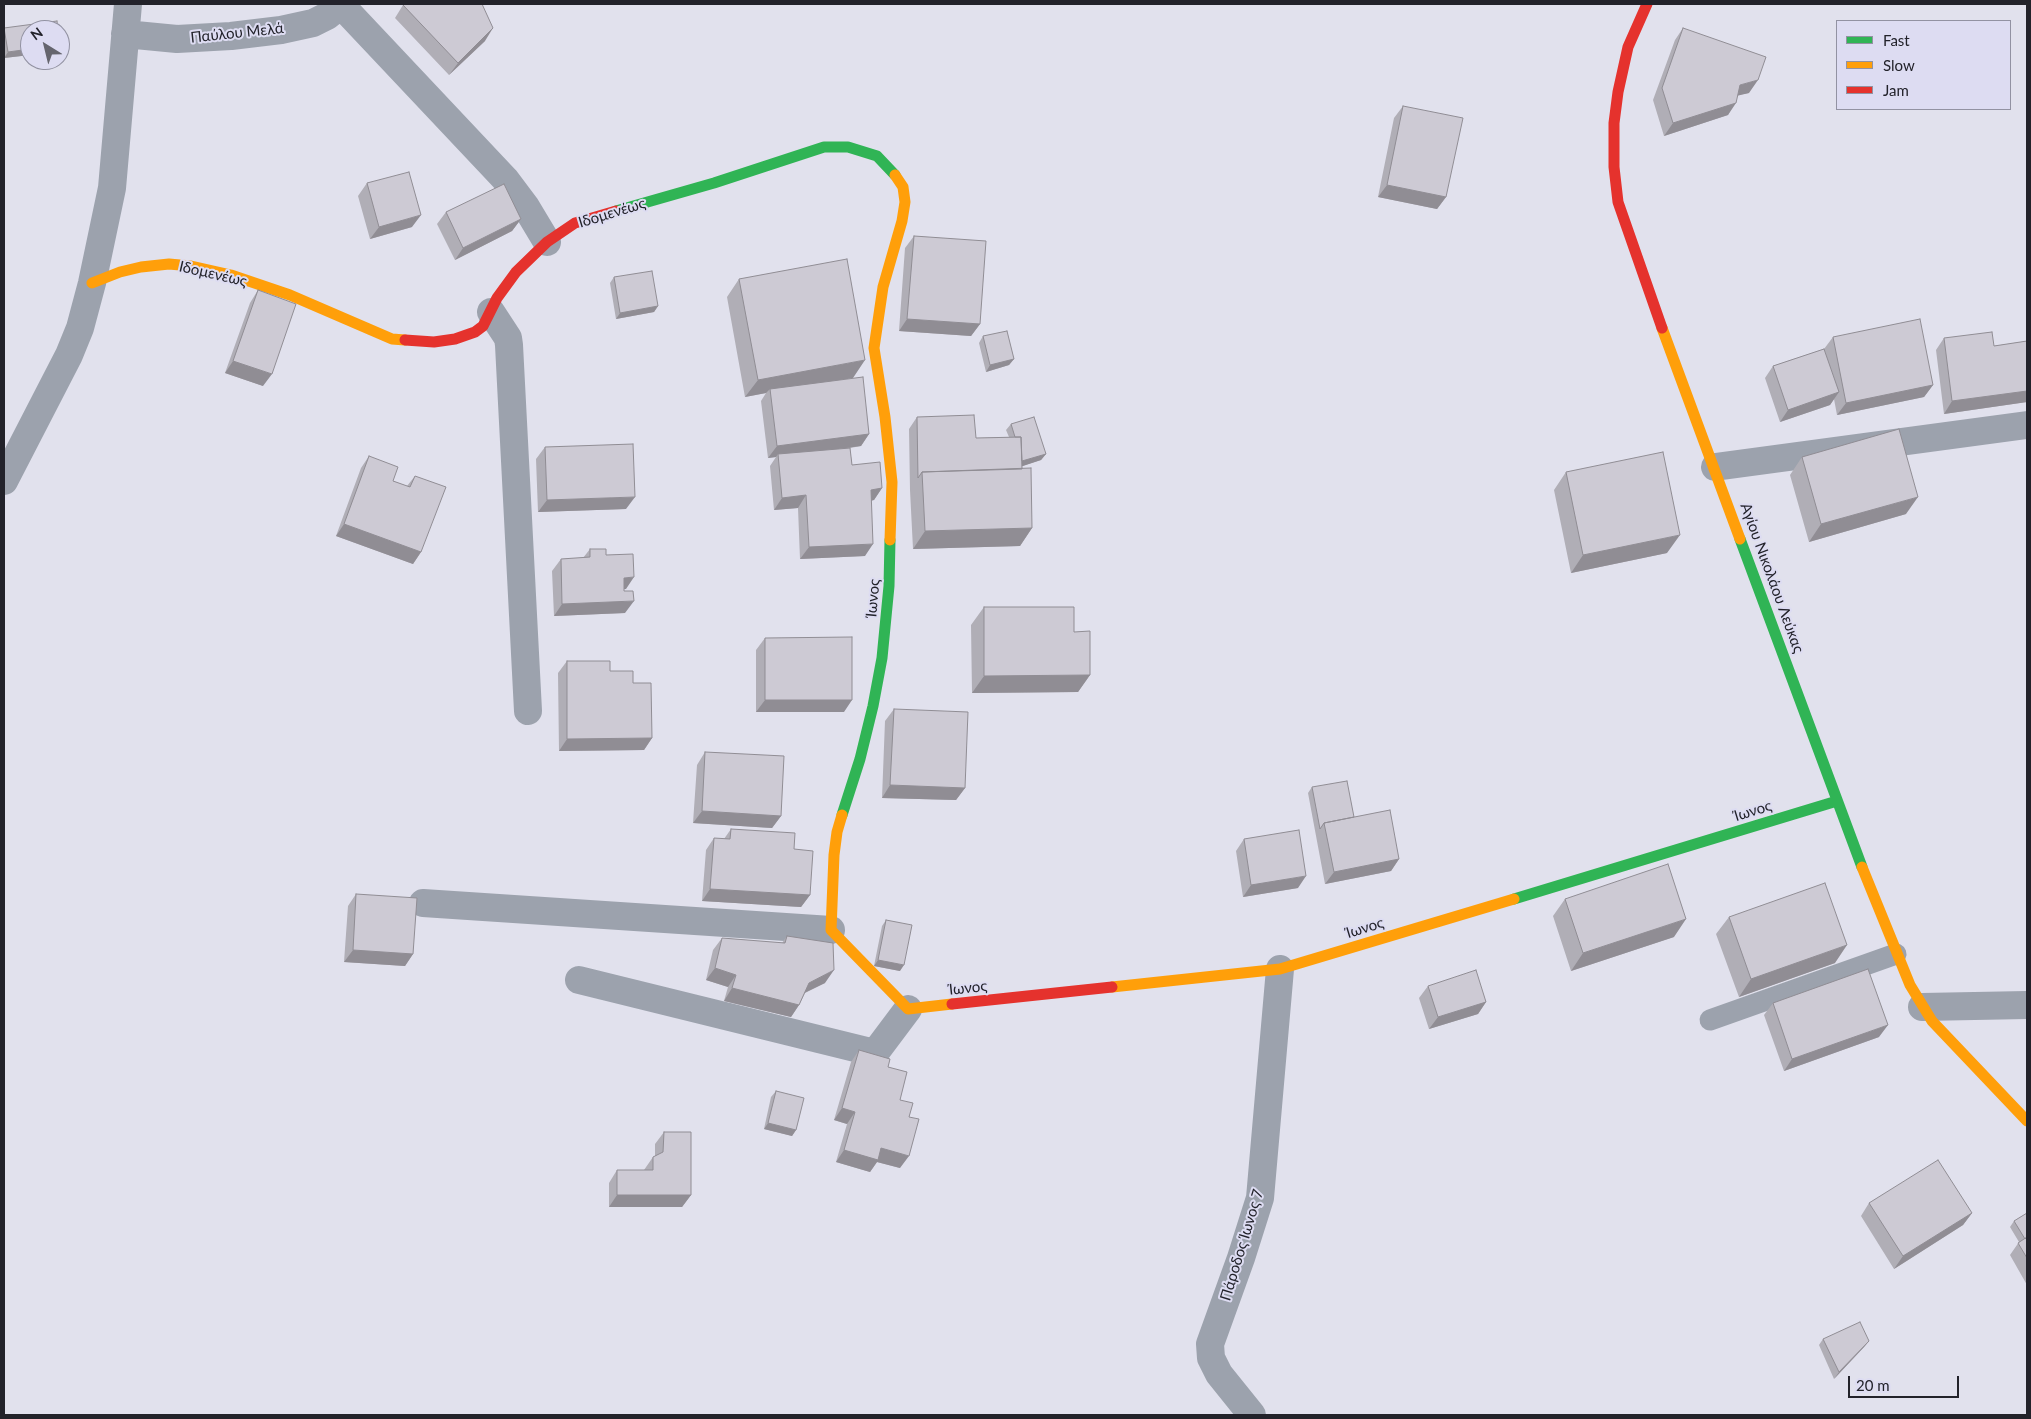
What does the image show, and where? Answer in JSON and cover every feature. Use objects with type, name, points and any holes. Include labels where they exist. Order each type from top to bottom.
[{"type":"street","points":[[4,481],[69,355],[80,328],[92,284],[112,188],[128,4]]},
{"type":"street","points":[[342,4],[505,179],[526,207],[547,242]]},
{"type":"street","name":"Παύλου Μελά","points":[[125,34],[177,39],[256,33],[313,23],[327,16],[342,4]]},
{"type":"street","name":"Αγίου Νικολάου Λεύκας","points":[[1646,4],[1628,47],[1618,92],[1614,123],[1614,167],[1618,202],[1645,281],[1837,802],[1896,954],[1922,1007],[1948,1039],[2027,1121]]},
{"type":"street","name":"Ιδομενέως","points":[[92,284],[120,272],[141,266],[169,264],[205,268],[290,295],[378,335],[402,341],[434,342],[460,337],[475,332],[483,326],[505,284],[547,242],[575,222],[714,183],[824,147],[848,147],[877,156],[892,170],[903,187],[905,202],[902,220]]},
{"type":"street","name":"Ίωνος","points":[[831,930],[834,855],[837,832],[865,739],[878,680],[885,633],[891,552],[892,482],[886,425],[874,348],[883,287],[902,220]]},
{"type":"street","points":[[491,312],[508,338],[510,345],[528,711]]},
{"type":"street","points":[[1715,467],[2027,425]]},
{"type":"street","name":"Ίωνος","points":[[908,1009],[1280,969],[1837,802]]},
{"type":"street","points":[[423,903],[831,930],[908,1009],[875,1053],[579,980]]},
{"type":"street","name":"Πάροδος Ίωνος 7","points":[[1252,1415],[1219,1374],[1211,1358],[1210,1344],[1242,1258],[1260,1198],[1280,969]]},
{"type":"street","points":[[1922,1007],[2027,1005]]},
{"type":"lane","points":[[1710,1020],[1896,954]]},
{"type":"building","points":[[482,4],[493,28],[458,63],[403,5]]},
{"type":"building","points":[[20,26],[20,50],[8,52],[4,28]]},
{"type":"building","points":[[1683,28],[1766,57],[1758,80],[1740,85],[1736,103],[1673,123],[1662,88]]},
{"type":"building","points":[[1403,106],[1463,118],[1446,197],[1387,185]]},
{"type":"building","points":[[409,172],[421,215],[379,227],[367,183]]},
{"type":"building","points":[[504,184],[521,219],[463,248],[446,212]]},
{"type":"building","points":[[914,236],[986,241],[980,324],[907,319]]},
{"type":"building","points":[[847,259],[865,360],[758,380],[739,279]]},
{"type":"building","points":[[652,271],[658,306],[620,313],[614,277]]},
{"type":"building","points":[[258,290],[296,304],[272,374],[233,361]]},
{"type":"building","points":[[1920,319],[1933,385],[1846,403],[1833,337]]},
{"type":"building","points":[[1007,331],[1014,359],[990,365],[983,336]]},
{"type":"building","points":[[1992,332],[1994,346],[2027,341],[2027,391],[1952,401],[1944,338]]},
{"type":"building","points":[[1824,349],[1839,392],[1788,410],[1773,366]]},
{"type":"building","points":[[863,377],[869,434],[777,446],[770,389]]},
{"type":"building","points":[[974,415],[976,438],[1021,437],[1022,469],[922,472],[918,478],[917,417]]},
{"type":"building","points":[[1034,417],[1046,454],[1022,461],[1021,437],[1015,437],[1011,424]]},
{"type":"building","points":[[1899,429],[1918,497],[1821,524],[1802,457]]},
{"type":"building","points":[[633,444],[635,497],[547,500],[545,447]]},
{"type":"building","points":[[850,448],[852,465],[880,462],[882,488],[871,490],[873,544],[809,547],[806,495],[782,498],[778,454]]},
{"type":"building","points":[[1663,452],[1680,535],[1583,555],[1566,472]]},
{"type":"building","points":[[369,456],[398,467],[393,481],[410,487],[415,476],[446,487],[421,552],[344,524]]},
{"type":"building","points":[[1031,468],[1032,528],[925,531],[922,472]]},
{"type":"building","points":[[590,549],[606,549],[606,555],[633,554],[634,577],[624,578],[624,591],[633,591],[634,601],[562,604],[561,559],[590,557]]},
{"type":"building","points":[[984,607],[1074,607],[1074,632],[1090,631],[1090,675],[984,676]]},
{"type":"building","points":[[852,637],[852,700],[765,700],[765,638]]},
{"type":"building","points":[[567,661],[610,661],[610,671],[633,671],[633,683],[651,683],[652,738],[567,739]]},
{"type":"building","points":[[894,709],[968,712],[965,788],[890,785]]},
{"type":"building","points":[[705,752],[784,756],[781,816],[702,811]]},
{"type":"building","points":[[1347,781],[1354,817],[1324,823],[1320,829],[1312,787]]},
{"type":"building","points":[[1390,810],[1399,859],[1334,872],[1324,823]]},
{"type":"building","points":[[731,829],[795,833],[794,849],[813,851],[810,895],[710,889],[714,838],[730,839]]},
{"type":"building","points":[[1299,830],[1306,876],[1251,885],[1244,839]]},
{"type":"building","points":[[1668,864],[1686,919],[1583,953],[1565,899]]},
{"type":"building","points":[[1825,883],[1847,945],[1751,979],[1729,917]]},
{"type":"building","points":[[356,894],[417,898],[413,954],[353,950]]},
{"type":"building","points":[[886,920],[912,925],[904,965],[878,960]]},
{"type":"building","points":[[787,936],[833,943],[834,970],[809,983],[799,1005],[732,988],[736,975],[715,968],[722,938],[785,943]]},
{"type":"building","points":[[1868,969],[1888,1025],[1792,1059],[1773,1003]]},
{"type":"building","points":[[1476,970],[1486,1002],[1438,1017],[1428,986]]},
{"type":"building","points":[[859,1050],[890,1059],[888,1067],[907,1072],[900,1100],[913,1103],[909,1117],[919,1119],[909,1156],[881,1148],[878,1160],[844,1150],[855,1112],[842,1108]]},
{"type":"building","points":[[776,1091],[804,1098],[796,1130],[768,1123]]},
{"type":"building","points":[[664,1132],[691,1132],[691,1195],[617,1195],[617,1170],[653,1170],[653,1157],[663,1152]]},
{"type":"building","points":[[1938,1160],[1972,1213],[1903,1256],[1869,1203]]},
{"type":"building","points":[[2027,1213],[2027,1237],[2025,1239],[2014,1221]]},
{"type":"building","points":[[2027,1237],[2027,1258],[2018,1243]]},
{"type":"building","points":[[1860,1322],[1869,1341],[1839,1372],[1823,1339]]},
{"type":"traffic: fast","points":[[616,211],[714,183],[824,147],[848,147],[877,156],[895,175]]},
{"type":"traffic: fast","points":[[1740,539],[1862,867]]},
{"type":"traffic: fast","points":[[842,815],[860,759],[882,658],[889,586],[890,540]]},
{"type":"traffic: fast","points":[[1514,899],[1837,801]]},
{"type":"traffic: slow","points":[[890,540],[892,482],[885,417],[874,348],[883,287],[902,221],[905,202],[903,187],[895,175]]},
{"type":"traffic: slow","points":[[92,283],[120,272],[141,267],[169,264],[191,266],[231,275],[290,295],[392,339],[405,340]]},
{"type":"traffic: slow","points":[[1662,328],[1740,539]]},
{"type":"traffic: slow","points":[[842,815],[837,832],[834,855],[831,930],[908,1009],[952,1004]]},
{"type":"traffic: slow","points":[[1862,867],[1910,985],[1932,1021],[2027,1121]]},
{"type":"traffic: slow","points":[[1112,987],[1280,969],[1514,899]]},
{"type":"traffic: jam","points":[[1647,4],[1628,47],[1618,92],[1614,123],[1614,167],[1618,202],[1662,328]]},
{"type":"traffic: jam","points":[[405,340],[434,342],[455,339],[475,332],[483,326],[497,298],[516,272],[547,242],[575,223],[616,211]]},
{"type":"traffic: jam","points":[[952,1004],[1112,987]]}]
